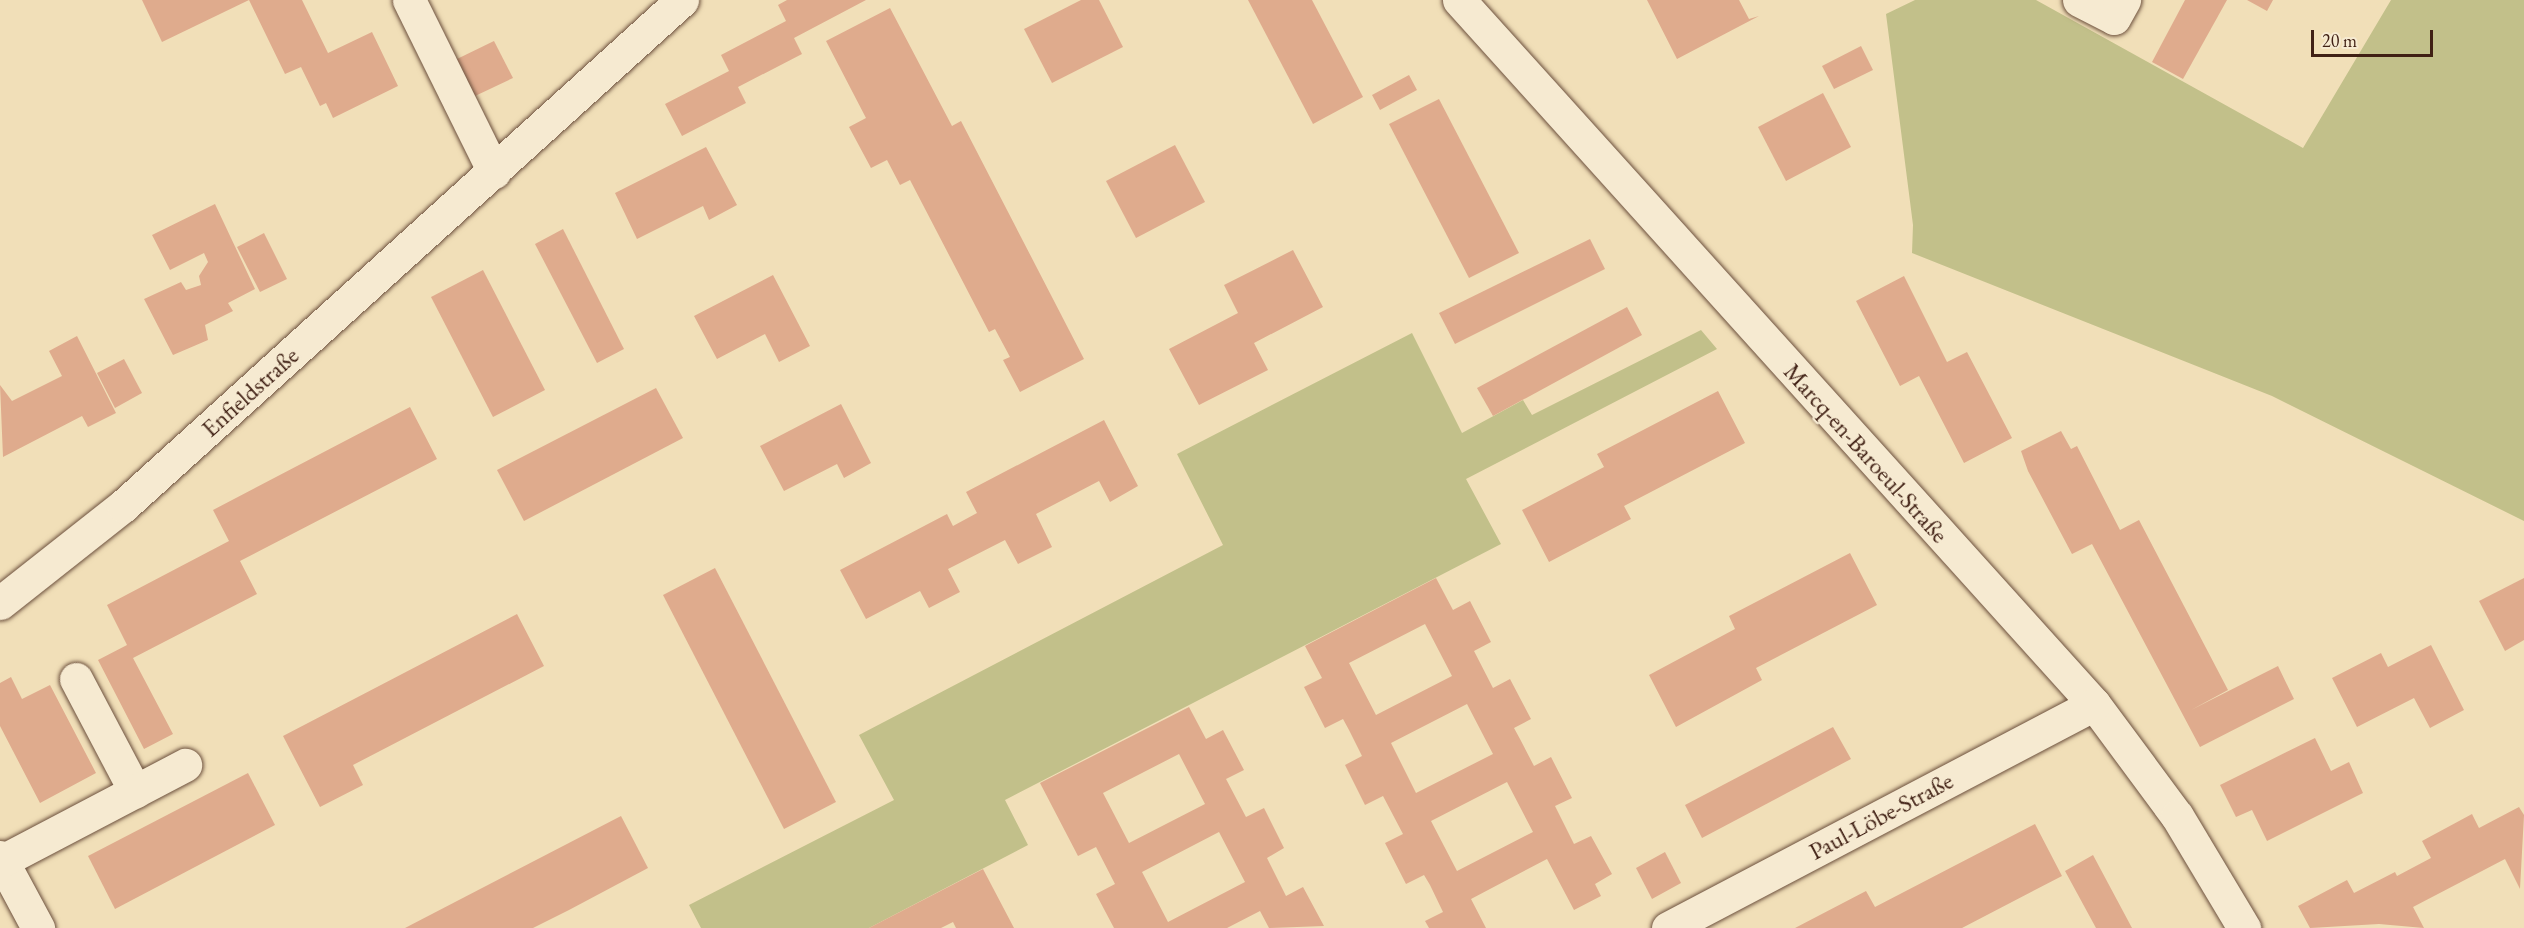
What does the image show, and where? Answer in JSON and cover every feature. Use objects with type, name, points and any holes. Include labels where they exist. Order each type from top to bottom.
[{"type":"street","points":[[409,0],[494,172]]},
{"type":"street","name":"Enfieldstraße","points":[[0,603],[123,506],[682,0]]},
{"type":"street","name":"Marcq-en-Baroeul-Straße","points":[[1459,0],[2094,704],[2177,816],[2244,928]]},
{"type":"street","points":[[2079,0],[2114,18],[2124,0]]},
{"type":"street","points":[[76,679],[135,791]]},
{"type":"street","name":"Paul-Löbe-Straße","points":[[1668,928],[2094,704]]},
{"type":"street","points":[[38,928],[1,859],[185,765]]},
{"type":"shaded area","points":[[1915,0],[2036,0],[2303,148],[2391,0],[2524,0],[2524,521],[2272,396],[1912,253],[1913,225],[1886,14]]},
{"type":"shaded area","points":[[1701,330],[1717,349],[1466,479],[1501,544],[1005,800],[1028,845],[869,928],[701,928],[689,905],[894,800],[859,735],[1223,545],[1177,454],[1412,333],[1462,433],[1523,400],[1532,415]]},
{"type":"building","points":[[142,0],[249,0],[162,42]]},
{"type":"building","points":[[249,0],[302,0],[328,53],[372,32],[398,86],[333,118],[326,103],[320,106],[301,67],[285,74]]},
{"type":"building","points":[[787,0],[866,0],[794,38],[802,54],[738,87],[746,103],[682,136],[665,104],[729,71],[721,55],[786,21],[778,5]]},
{"type":"building","points":[[1081,0],[1099,0],[1123,47],[1052,83],[1024,29]]},
{"type":"building","points":[[1248,0],[1312,0],[1363,97],[1313,124]]},
{"type":"building","points":[[1647,0],[1739,0],[1749,19],[1759,16],[1677,59]]},
{"type":"building","points":[[2185,0],[2227,0],[2183,79],[2152,62]]},
{"type":"building","points":[[2247,0],[2273,0],[2267,11]]},
{"type":"building","points":[[890,8],[952,126],[961,121],[1084,359],[1020,392],[1003,360],[1010,357],[995,329],[989,332],[910,180],[900,185],[887,160],[871,168],[849,127],[866,118],[826,41]]},
{"type":"building","points":[[494,41],[513,78],[475,96],[457,59]]},
{"type":"building","points":[[1861,46],[1873,70],[1834,89],[1822,66]]},
{"type":"building","points":[[1409,75],[1417,90],[1380,110],[1372,95]]},
{"type":"building","points":[[1823,93],[1851,147],[1786,181],[1758,127]]},
{"type":"building","points":[[1439,99],[1519,253],[1469,278],[1389,124]]},
{"type":"building","points":[[1175,145],[1205,202],[1136,238],[1106,181]]},
{"type":"building","points":[[706,147],[737,205],[709,220],[703,206],[637,239],[615,193]]},
{"type":"building","points":[[215,204],[255,289],[228,303],[233,311],[205,325],[208,340],[173,355],[144,299],[181,282],[186,290],[201,285],[199,276],[208,262],[204,253],[170,270],[152,235]]},
{"type":"building","points":[[563,229],[624,349],[597,363],[535,244]]},
{"type":"building","points":[[264,233],[287,279],[260,292],[237,247]]},
{"type":"building","points":[[1590,239],[1605,269],[1455,344],[1439,313]]},
{"type":"building","points":[[1293,250],[1323,307],[1254,343],[1268,370],[1199,405],[1169,349],[1238,313],[1224,285]]},
{"type":"building","points":[[483,270],[545,390],[493,417],[431,297]]},
{"type":"building","points":[[773,275],[810,346],[779,362],[765,334],[717,359],[694,316]]},
{"type":"building","points":[[1904,276],[1947,362],[1967,352],[2012,438],[1964,463],[1919,376],[1900,386],[1856,301]]},
{"type":"building","points":[[1627,307],[1642,335],[1493,416],[1477,388]]},
{"type":"building","points":[[77,336],[116,413],[88,427],[82,416],[3,457],[0,385],[12,401],[62,376],[49,351]]},
{"type":"building","points":[[124,359],[142,393],[115,408],[97,373]]},
{"type":"building","points":[[656,388],[683,438],[524,521],[497,470]]},
{"type":"building","points":[[1718,391],[1745,443],[1624,506],[1631,519],[1549,562],[1522,510],[1604,467],[1597,454]]},
{"type":"building","points":[[841,404],[871,463],[844,478],[837,464],[784,491],[760,446]]},
{"type":"building","points":[[410,407],[437,459],[240,561],[257,594],[133,658],[173,734],[144,749],[98,660],[127,645],[107,605],[229,541],[213,510]]},
{"type":"building","points":[[1104,420],[1138,486],[1110,502],[1099,481],[1036,514],[1052,547],[1018,564],[1005,540],[948,569],[960,592],[929,608],[920,591],[866,619],[840,570],[947,514],[953,526],[977,513],[966,492]]},
{"type":"building","points":[[2061,431],[2071,449],[2077,446],[2120,530],[2139,520],[2228,690],[2191,710],[2278,666],[2294,699],[2200,747],[2092,544],[2072,554],[2028,471],[2021,451]]},
{"type":"building","points":[[1850,553],[1877,605],[1756,668],[1762,680],[1676,727],[1649,675],[1735,629],[1729,616]]},
{"type":"building","points":[[715,568],[836,802],[784,829],[663,595]]},
{"type":"building","points":[[1436,578],[1453,610],[1470,601],[1491,642],[1474,651],[1493,688],[1510,679],[1531,719],[1514,728],[1534,766],[1551,757],[1572,798],[1555,806],[1574,844],[1591,836],[1612,874],[1595,884],[1601,896],[1574,910],[1547,859],[1471,899],[1486,928],[1429,928],[1425,921],[1443,912],[1424,875],[1406,884],[1385,843],[1403,834],[1383,796],[1365,805],[1345,765],[1362,756],[1343,719],[1325,728],[1304,687],[1322,678],[1305,646]],"holes":[[[1425,624],[1452,676],[1376,715],[1349,663]],[[1467,704],[1493,754],[1416,793],[1391,743]],[[1507,782],[1533,832],[1457,871],[1431,821]]]},
{"type":"building","points":[[2524,578],[2524,640],[2505,651],[2479,601]]},
{"type":"building","points":[[517,614],[544,666],[353,765],[363,785],[320,807],[283,736]]},
{"type":"building","points":[[2431,645],[2464,710],[2430,728],[2414,698],[2357,727],[2332,678],[2381,653],[2388,667]]},
{"type":"building","points":[[11,677],[22,699],[50,685],[96,773],[40,803],[0,726],[0,683]]},
{"type":"building","points":[[1189,707],[1206,739],[1223,730],[1244,770],[1226,779],[1246,817],[1264,808],[1284,848],[1267,858],[1286,896],[1303,887],[1324,926],[1269,928],[1260,911],[1227,928],[1114,928],[1096,894],[1115,884],[1096,847],[1078,856],[1040,783]],"holes":[[[1179,754],[1205,804],[1129,843],[1103,793]],[[1219,832],[1245,882],[1168,922],[1142,872]]]},
{"type":"building","points":[[1833,727],[1851,759],[1702,838],[1685,805]]},
{"type":"building","points":[[2315,738],[2331,771],[2349,762],[2363,793],[2267,841],[2252,810],[2236,817],[2220,785]]},
{"type":"building","points":[[248,773],[275,825],[115,909],[88,856]]},
{"type":"building","points":[[2519,807],[2524,815],[2520,889],[2505,859],[2413,907],[2424,928],[2379,924],[2310,928],[2298,906],[2347,880],[2354,893],[2395,872],[2397,876],[2431,858],[2422,841],[2472,814],[2479,828]]},
{"type":"building","points":[[621,816],[648,868],[569,910],[533,928],[405,928]]},
{"type":"building","points":[[2035,824],[2062,876],[1962,928],[1795,928],[1866,891],[1875,907]]},
{"type":"building","points":[[1665,852],[1681,883],[1652,899],[1636,868]]},
{"type":"building","points":[[2093,855],[2132,928],[2096,928],[2065,871]]},
{"type":"building","points":[[983,869],[1014,928],[956,928],[953,922],[941,928],[869,928]]}]
